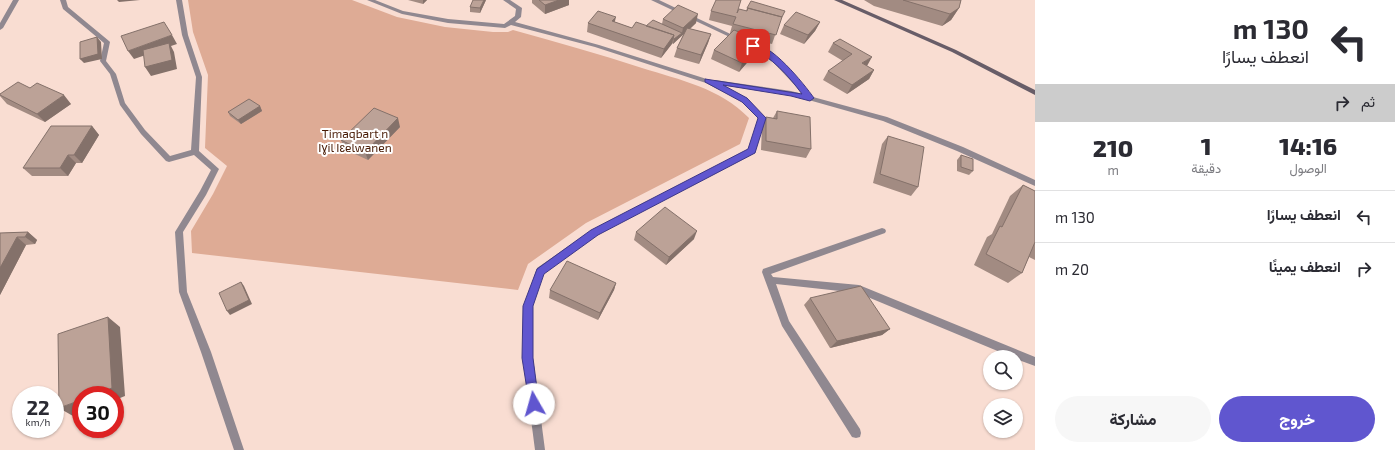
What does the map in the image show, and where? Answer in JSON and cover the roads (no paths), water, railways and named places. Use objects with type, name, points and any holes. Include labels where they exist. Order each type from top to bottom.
[{"type":"street","points":[[0,28],[16,0]]},
{"type":"street","points":[[63,0],[65,8],[106,42],[103,61],[113,74],[122,103],[143,132],[169,159],[195,152]]},
{"type":"street","points":[[179,0],[185,34],[199,77],[195,152]]},
{"type":"street","points":[[370,0],[402,12],[448,21],[494,26],[505,26],[512,23],[518,17],[519,8],[506,0]]},
{"type":"street","points":[[654,0],[767,52],[792,76],[810,98]]},
{"type":"street","points":[[837,0],[954,51],[1035,93]]},
{"type":"street","points":[[512,23],[597,46],[708,81],[791,93],[885,119],[960,149],[1035,183]]},
{"type":"street","points":[[540,450],[528,358],[528,306],[540,272],[595,232],[752,151],[762,118],[745,100],[708,81]]},
{"type":"street","points":[[195,152],[215,169],[203,193],[179,232],[183,292],[206,352],[239,450]]},
{"type":"street","points":[[856,432],[785,324],[766,272],[882,231]]},
{"type":"street","points":[[770,280],[859,289],[1035,362]]},
{"type":"park label","name":"Timaqbart n Iɣil Iɛelwanen","points":[[355,140]]}]
